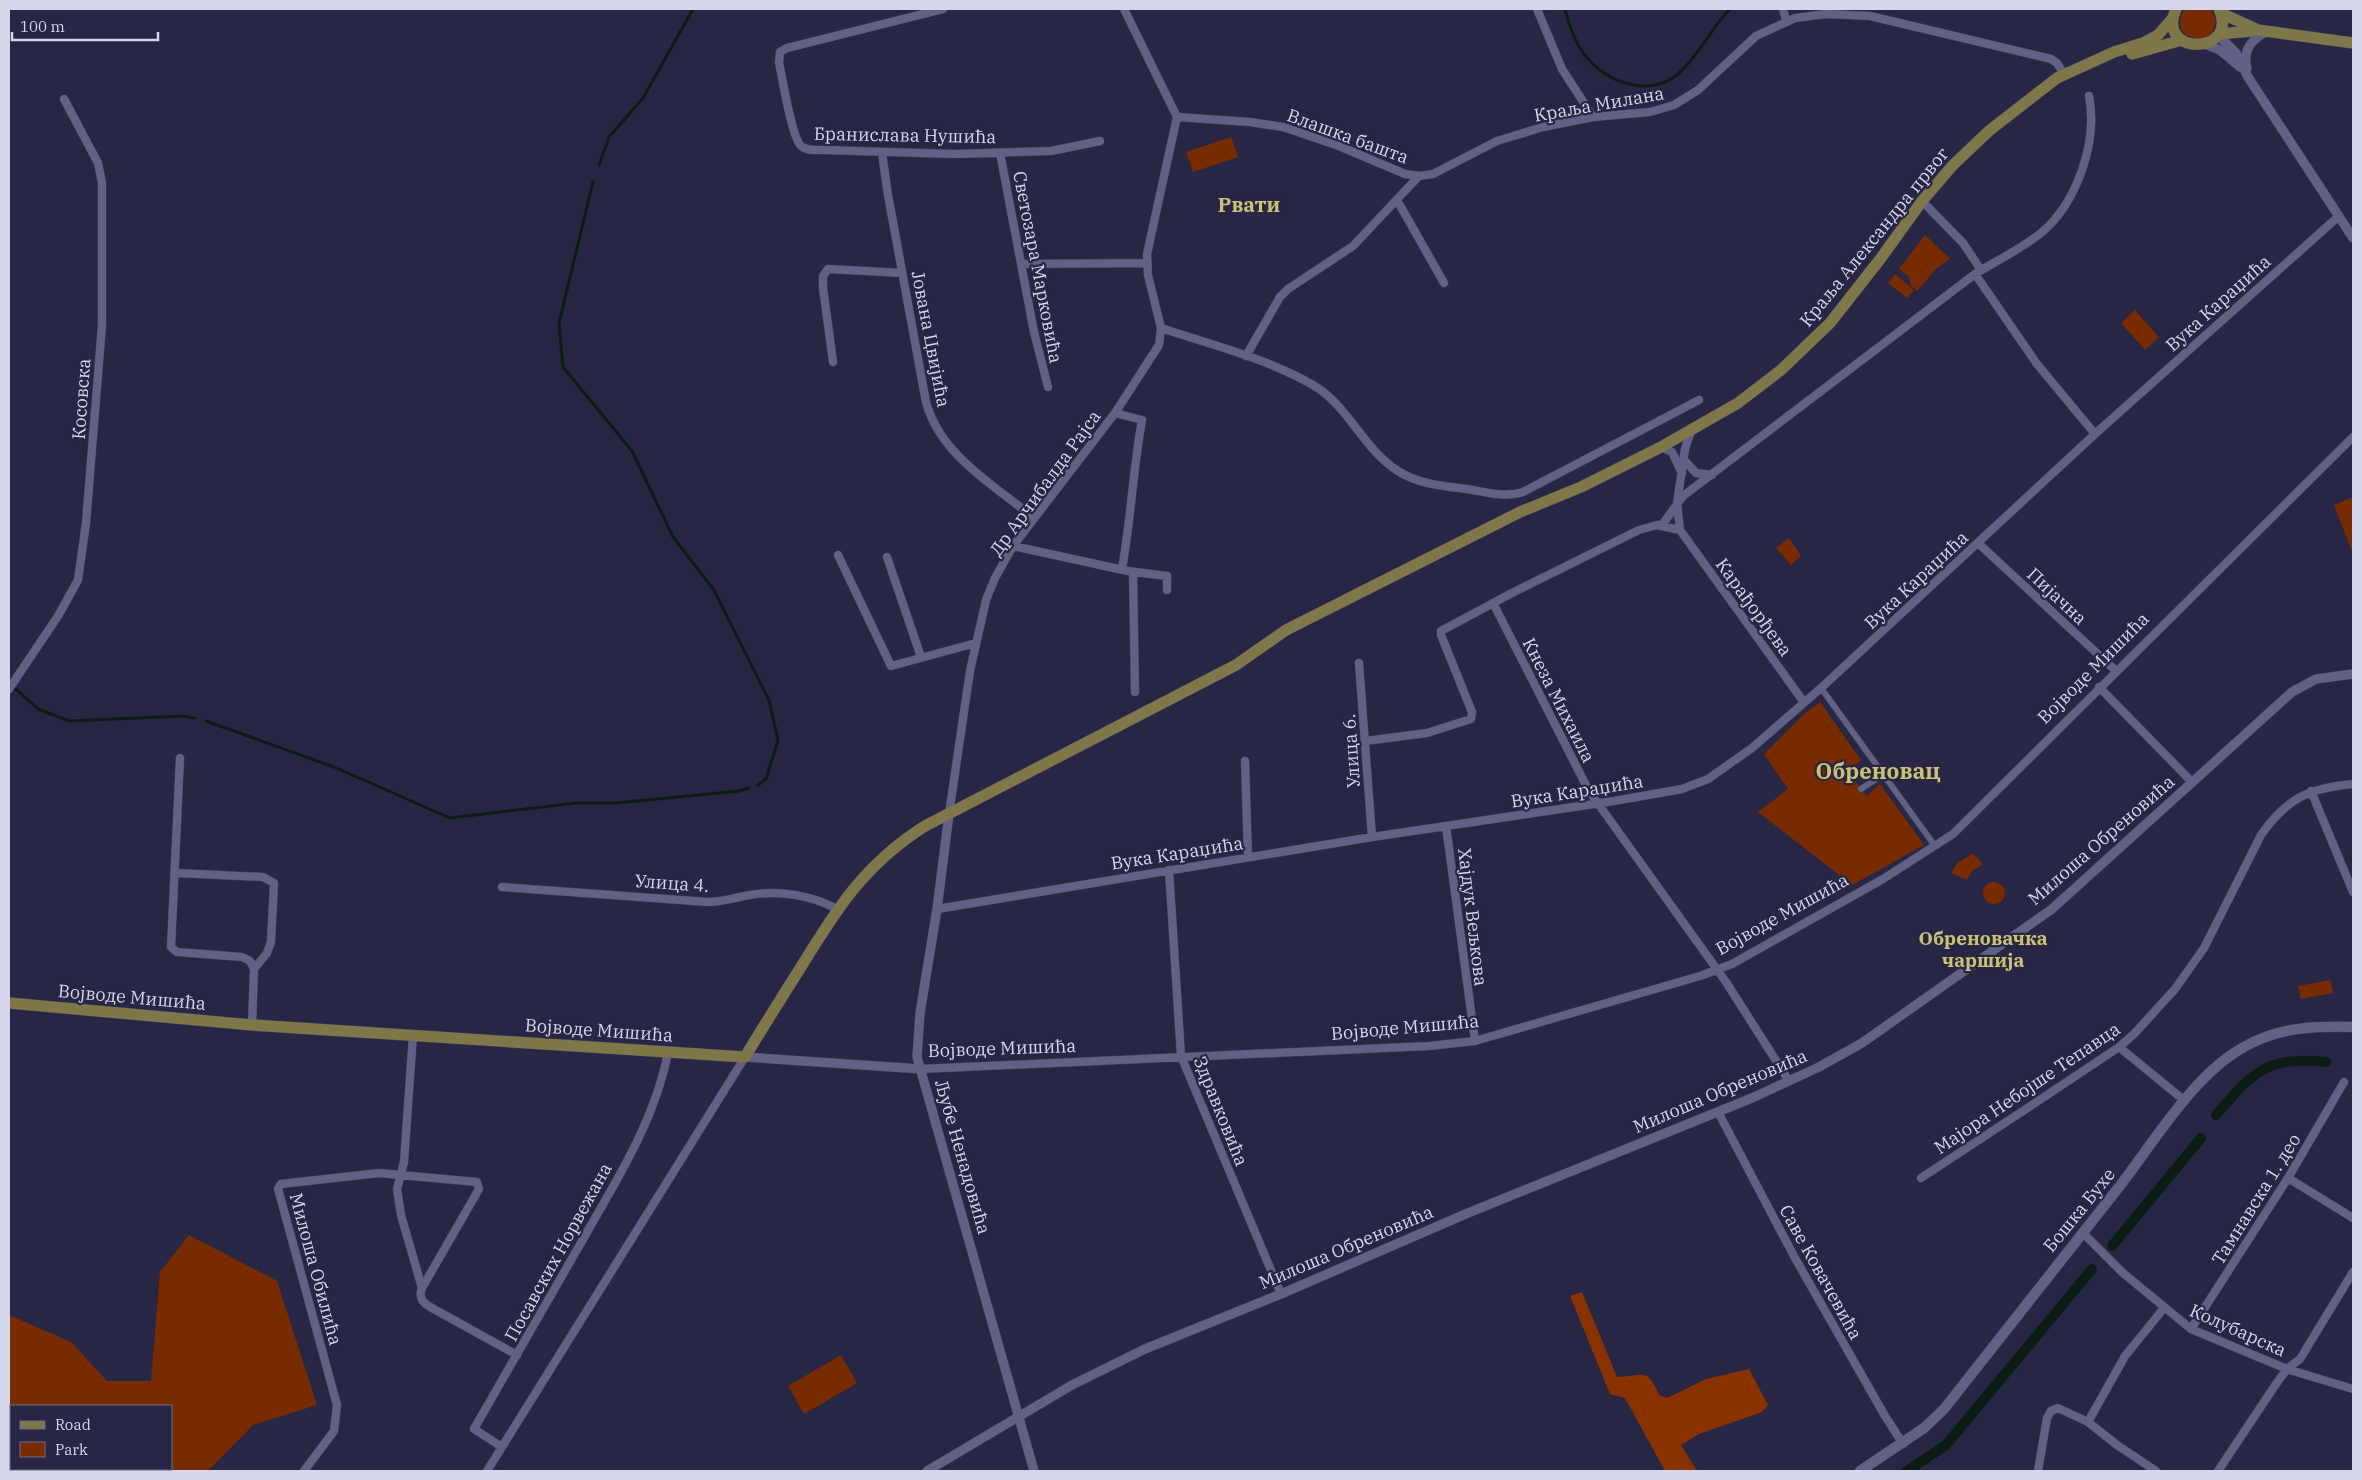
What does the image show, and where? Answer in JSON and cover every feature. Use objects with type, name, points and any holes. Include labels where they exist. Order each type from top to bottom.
[{"type":"main road","points":[[2220,11],[2239,23],[2263,31],[2353,43]]},
{"type":"main road","points":[[2218,34],[2222,20],[2220,11]]},
{"type":"main road","name":"Краља Александра првог","points":[[2174,14],[2174,31],[2182,40],[2193,45],[2205,44]]},
{"type":"main road","name":"Краља Александра првог","points":[[745,1057],[837,909],[856,885],[890,851],[925,826],[1236,665],[1294,627],[1520,512],[1581,487],[1661,447],[1738,403],[1780,370],[1830,323],[1881,258],[1922,201],[1984,135],[2029,98],[2064,74],[2089,62],[2158,35],[2174,14]]},
{"type":"main road","points":[[2205,44],[2218,34],[2263,31]]},
{"type":"main road","name":"Краља Александра првог","points":[[2089,62],[2118,57],[2182,40]]},
{"type":"main road","name":"Војводе Мишића","points":[[9,1004],[252,1025],[745,1057]]},
{"type":"main road","name":"Бошка Бухе","points":[[1860,1471],[1903,1444],[1944,1410],[2185,1101],[2217,1066],[2243,1047],[2260,1039],[2296,1028],[2353,1027]]},
{"type":"street","name":"Бранислава Нушића","points":[[943,9],[787,48],[780,52],[778,58],[794,130],[800,145],[808,149],[882,153],[1000,153],[1051,151],[1100,141]]},
{"type":"street","points":[[1124,9],[1178,117],[1147,263],[1150,288],[1160,328],[1246,356],[1304,380],[1330,397],[1374,449],[1398,471],[1431,484],[1503,495],[1523,492],[1699,400]]},
{"type":"street","points":[[1537,9],[1562,69],[1593,118]]},
{"type":"street","points":[[1784,9],[1786,20]]},
{"type":"street","name":"Краља Милана","points":[[1419,176],[1433,174],[1497,141],[1543,127],[1593,118],[1635,114],[1674,106],[1698,90],[1756,36],[1786,20],[1814,15],[1870,16],[2051,59],[2056,62],[2064,74]]},
{"type":"street","points":[[2248,77],[2245,61],[2248,46],[2263,31]]},
{"type":"street","points":[[2218,34],[2236,53],[2248,77],[2353,238]]},
{"type":"street","points":[[2205,44],[2229,56],[2248,77]]},
{"type":"street","points":[[1677,503],[1712,474],[1978,272],[2040,233],[2062,208],[2074,187],[2089,150],[2092,131],[2089,96]]},
{"type":"street","name":"Косовска","points":[[9,690],[58,616],[78,580],[86,523],[102,325],[102,183],[98,163],[64,99]]},
{"type":"street","name":"Влашка башта","points":[[1178,117],[1250,122],[1283,127],[1339,146],[1405,174],[1419,176]]},
{"type":"street","name":"Јована Цвијића","points":[[882,153],[926,402],[937,430],[956,454],[1034,518]]},
{"type":"street","name":"Светозара Марковића","points":[[1000,153],[1021,264],[1048,387]]},
{"type":"street","points":[[1246,356],[1280,297],[1288,289],[1353,246],[1419,176]]},
{"type":"street","points":[[1397,200],[1444,283]]},
{"type":"street","points":[[1922,201],[1963,243],[1978,272],[2037,364],[2095,434]]},
{"type":"street","name":"Вука Караџића","points":[[938,909],[1372,837],[1598,804],[1676,790],[1708,779],[1752,748],[1803,701],[1821,688],[2095,434],[2339,216]]},
{"type":"street","points":[[1021,264],[1147,263]]},
{"type":"street","points":[[833,362],[823,288],[823,276],[828,269],[902,273]]},
{"type":"street","name":"Др Арчибалда Рајса","points":[[949,814],[976,643],[990,590],[1013,546],[1115,413],[1155,354],[1161,338],[1160,328]]},
{"type":"street","points":[[1115,413],[1142,420],[1134,464],[1132,503],[1122,569]]},
{"type":"street","name":"Карађорђева","points":[[1691,431],[1686,445],[1677,503],[1680,530],[1803,701]]},
{"type":"street","name":"Војводе Мишића","points":[[745,1057],[921,1069],[1429,1046],[1475,1041],[1717,970],[1883,879],[1953,834],[2116,670],[2353,437]]},
{"type":"street","points":[[1661,447],[1672,452],[1682,473]]},
{"type":"street","points":[[1685,461],[1696,473],[1712,474]]},
{"type":"street","name":"Карађорђева","points":[[1662,525],[1677,503]]},
{"type":"street","points":[[1365,740],[1427,733],[1471,719],[1473,716],[1472,712],[1441,632],[1493,603],[1639,530],[1662,525],[1680,530]]},
{"type":"street","name":"Пијачна","points":[[1978,543],[2116,670]]},
{"type":"street","points":[[1013,546],[1133,572],[1167,576],[1167,590]]},
{"type":"street","points":[[838,554],[891,666],[976,643]]},
{"type":"street","points":[[887,557],[922,657]]},
{"type":"street","points":[[1133,572],[1135,692]]},
{"type":"street","name":"Кнеза Михаила","points":[[1493,603],[1581,776],[1598,804],[1717,970],[1789,1081]]},
{"type":"street","name":"Улица 6.","points":[[1359,663],[1372,837]]},
{"type":"street","name":"Милоша Обреновића","points":[[927,1471],[1072,1385],[1145,1349],[1280,1294],[1476,1209],[1718,1112],[1789,1081],[1862,1043],[2052,909],[2292,692],[2316,679],[2353,674]]},
{"type":"street","points":[[2099,687],[2192,782]]},
{"type":"street","points":[[1821,688],[1935,846]]},
{"type":"street","points":[[180,758],[171,947],[176,952],[242,957],[250,960],[254,969],[252,1025]]},
{"type":"street","points":[[1245,760],[1248,857]]},
{"type":"street","points":[[1861,789],[1884,774]]},
{"type":"street","name":"Мајора Небојше Тепавца","points":[[1921,1178],[2119,1046],[2161,1006],[2189,970],[2215,929],[2261,835],[2270,821],[2286,806],[2311,791],[2353,784]]},
{"type":"street","points":[[2311,791],[2353,892]]},
{"type":"street","name":"Љубе Ненадовића","points":[[949,814],[938,909],[920,1013],[917,1050],[1020,1415],[1034,1471]]},
{"type":"street","name":"Хајдук Вељкова","points":[[1446,826],[1475,1041]]},
{"type":"street","name":"Здравковића","points":[[1168,870],[1181,1056],[1280,1294]]},
{"type":"street","points":[[176,873],[263,877],[274,883],[272,942],[267,953],[254,969]]},
{"type":"street","name":"Улица 4.","points":[[502,887],[708,902],[753,894],[780,893],[813,899],[837,909]]},
{"type":"street","points":[[413,1035],[404,1162],[400,1176],[398,1198],[422,1288]]},
{"type":"street","points":[[2119,1046],[2185,1101]]},
{"type":"street","name":"Посавских Норвежана","points":[[502,1447],[474,1429],[640,1136],[658,1094],[668,1052]]},
{"type":"street","points":[[487,1471],[745,1057]]},
{"type":"street","name":"Тамнавска 1. део","points":[[2191,1329],[2288,1178],[2344,1082]]},
{"type":"street","name":"Саве Ковачевића","points":[[1718,1112],[1795,1258],[1885,1416],[1903,1444]]},
{"type":"street","name":"Милоша Обилића","points":[[304,1471],[334,1431],[337,1405],[278,1189],[281,1184],[289,1182],[379,1173],[400,1176]]},
{"type":"street","points":[[400,1176],[474,1182],[479,1186],[422,1288],[420,1296],[423,1303],[517,1355]]},
{"type":"street","points":[[2288,1178],[2353,1218]]},
{"type":"street","name":"Колубарска","points":[[2082,1232],[2124,1273],[2191,1329],[2287,1369],[2353,1389]]},
{"type":"street","points":[[2218,1471],[2287,1369],[2300,1359],[2353,1272]]},
{"type":"street","points":[[2088,1422],[2125,1356],[2164,1308]]},
{"type":"street","points":[[2038,1471],[2046,1422],[2051,1411],[2061,1409],[2088,1422],[2117,1445],[2156,1471]]},
{"type":"green space","points":[[2185,9],[2211,9],[2216,21],[2212,33],[2202,40],[2186,35],[2181,29],[2180,22]]},
{"type":"green space","points":[[1231,137],[1238,157],[1193,172],[1186,152]]},
{"type":"green space","points":[[1925,235],[1950,259],[1936,269],[1917,291],[1911,286],[1909,277],[1899,269]]},
{"type":"green space","points":[[1895,274],[1914,290],[1907,298],[1888,283]]},
{"type":"green space","points":[[2135,310],[2159,337],[2145,350],[2121,323]]},
{"type":"green space","points":[[2353,497],[2353,554],[2334,505]]},
{"type":"green space","points":[[1789,538],[1801,556],[1791,565],[1776,548]]},
{"type":"green space","points":[[1820,702],[1861,760],[1847,771],[1867,796],[1880,784],[1924,845],[1852,885],[1758,812],[1788,789],[1764,754],[1804,714]]},
{"type":"green space","points":[[1973,853],[1983,864],[1972,871],[1967,880],[1951,873],[1957,863]]},
{"type":"green space","points":[[1994,882],[2002,885],[2005,893],[2002,901],[1994,904],[1986,901],[1983,893],[1986,885]]},
{"type":"green space","points":[[2331,980],[2333,993],[2301,999],[2298,986]]},
{"type":"green space","points":[[189,1235],[277,1281],[317,1405],[253,1425],[208,1471],[9,1471],[9,1315],[71,1342],[107,1381],[151,1381],[160,1272]]},
{"type":"green space","points":[[841,1355],[857,1383],[804,1414],[788,1386]]},
{"type":"shaded area","points":[[1582,1292],[1617,1377],[1644,1375],[1651,1380],[1659,1395],[1667,1398],[1706,1379],[1749,1369],[1768,1405],[1762,1412],[1699,1434],[1681,1445],[1697,1471],[1665,1471],[1625,1398],[1610,1394],[1570,1296]]},
{"type":"waterway","points":[[599,165],[609,137],[643,98],[693,9]]},
{"type":"waterway","points":[[1565,9],[1575,39],[1588,59],[1611,77],[1624,83],[1638,86],[1666,82],[1678,74],[1692,59],[1730,9]]},
{"type":"waterway","points":[[593,182],[559,323],[563,367],[632,451],[673,537],[714,590],[769,700],[778,740],[766,779],[758,785]]},
{"type":"waterway","points":[[9,683],[38,709],[69,721],[182,716],[195,718]]},
{"type":"waterway","points":[[206,721],[334,767],[450,818],[576,803],[616,803],[739,791],[749,788]]},
{"type":"waterway","points":[[2216,1115],[2240,1088],[2262,1070],[2289,1062],[2326,1062]]},
{"type":"waterway","points":[[2112,1246],[2201,1138]]},
{"type":"waterway","points":[[1907,1471],[1946,1445],[2092,1269]]},
{"type":"district","name":"Рвати","points":[[1249,204]]},
{"type":"district","name":"Обреновац","points":[[1878,770]]},
{"type":"district","name":"Обреновачка чаршија","points":[[1983,949]]}]
